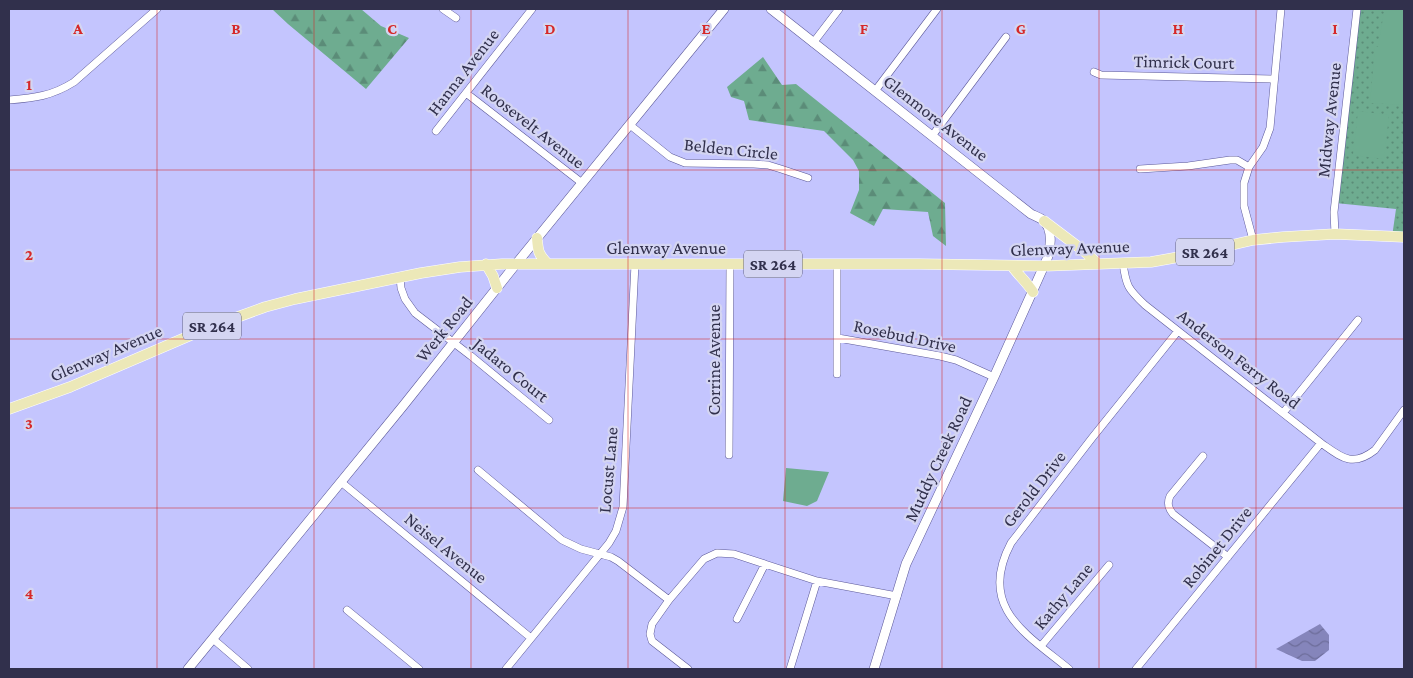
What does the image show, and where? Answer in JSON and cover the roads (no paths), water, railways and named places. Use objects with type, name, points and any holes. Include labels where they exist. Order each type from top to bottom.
[{"type":"main road","points":[[1044,221],[1098,264]]},
{"type":"main road","name":"Glenway Avenue","points":[[9,408],[70,387],[242,315],[295,299],[400,277],[460,267],[486,264],[1044,266],[1151,262],[1179,258],[1253,240],[1283,236],[1335,234],[1404,237]]},
{"type":"main road","points":[[537,238],[539,254],[548,264]]},
{"type":"main road","points":[[486,264],[497,288]]},
{"type":"main road","points":[[1012,266],[1018,275],[1027,282],[1033,292]]},
{"type":"street","points":[[9,100],[54,93],[74,82],[157,9]]},
{"type":"street","points":[[443,9],[456,18]]},
{"type":"street","name":"Hanna Avenue","points":[[436,131],[532,9]]},
{"type":"street","name":"Werk Road","points":[[188,669],[724,9]]},
{"type":"street","name":"Glenmore Avenue","points":[[771,9],[1032,214],[1044,221]]},
{"type":"street","points":[[813,43],[838,9]]},
{"type":"street","points":[[875,91],[937,9]]},
{"type":"street","points":[[1253,240],[1244,206],[1244,183],[1250,167],[1263,147],[1270,128],[1281,9]]},
{"type":"street","name":"Midway Avenue","points":[[1335,234],[1334,212],[1357,9]]},
{"type":"street","points":[[932,136],[1006,37]]},
{"type":"street","name":"Timrick Court","points":[[1094,72],[1101,75],[1274,79]]},
{"type":"street","name":"Roosevelt Avenue","points":[[466,93],[582,183]]},
{"type":"street","name":"Belden Circle","points":[[630,125],[670,157],[685,163],[754,164],[782,168],[808,178]]},
{"type":"street","points":[[1140,169],[1188,166],[1230,160],[1237,160],[1250,167]]},
{"type":"street","points":[[1044,221],[1049,231],[1051,244],[1044,266]]},
{"type":"street","name":"Anderson Ferry Road","points":[[1123,263],[1125,280],[1136,297],[1321,443],[1348,460],[1362,458],[1375,450],[1404,410]]},
{"type":"street","name":"Locust Lane","points":[[506,669],[609,543],[616,531],[623,507],[635,264]]},
{"type":"street","name":"Corrine Avenue","points":[[729,455],[730,264]]},
{"type":"street","points":[[837,264],[837,374]]},
{"type":"street","name":"Muddy Creek Road","points":[[874,669],[906,564],[1044,266]]},
{"type":"street","name":"Jadaro Court","points":[[400,277],[401,288],[411,309],[549,420]]},
{"type":"street","points":[[1283,413],[1358,320]]},
{"type":"street","name":"Gerold Drive","points":[[1069,669],[1019,628],[1006,610],[1000,590],[1000,573],[1005,553],[1086,446],[1178,331]]},
{"type":"street","name":"Rosebud Drive","points":[[838,338],[956,360],[994,377]]},
{"type":"street","name":"Robinet Drive","points":[[1136,669],[1321,443]]},
{"type":"street","points":[[1204,456],[1170,496],[1169,507],[1173,514],[1228,557]]},
{"type":"street","points":[[478,470],[562,540],[581,549],[611,557],[669,600]]},
{"type":"street","name":"Neisel Avenue","points":[[341,482],[531,638]]},
{"type":"street","points":[[688,669],[655,644],[650,636],[650,629],[669,600],[699,563],[711,555],[734,554],[817,581],[897,596]]},
{"type":"street","points":[[737,619],[765,564]]},
{"type":"street","name":"Kathy Lane","points":[[1041,646],[1109,564]]},
{"type":"street","points":[[790,669],[817,581]]},
{"type":"street","points":[[347,610],[419,669]]},
{"type":"street","points":[[213,639],[248,669]]},
{"type":"water","points":[[1320,624],[1329,635],[1329,650],[1315,661],[1302,661],[1276,649]]}]
